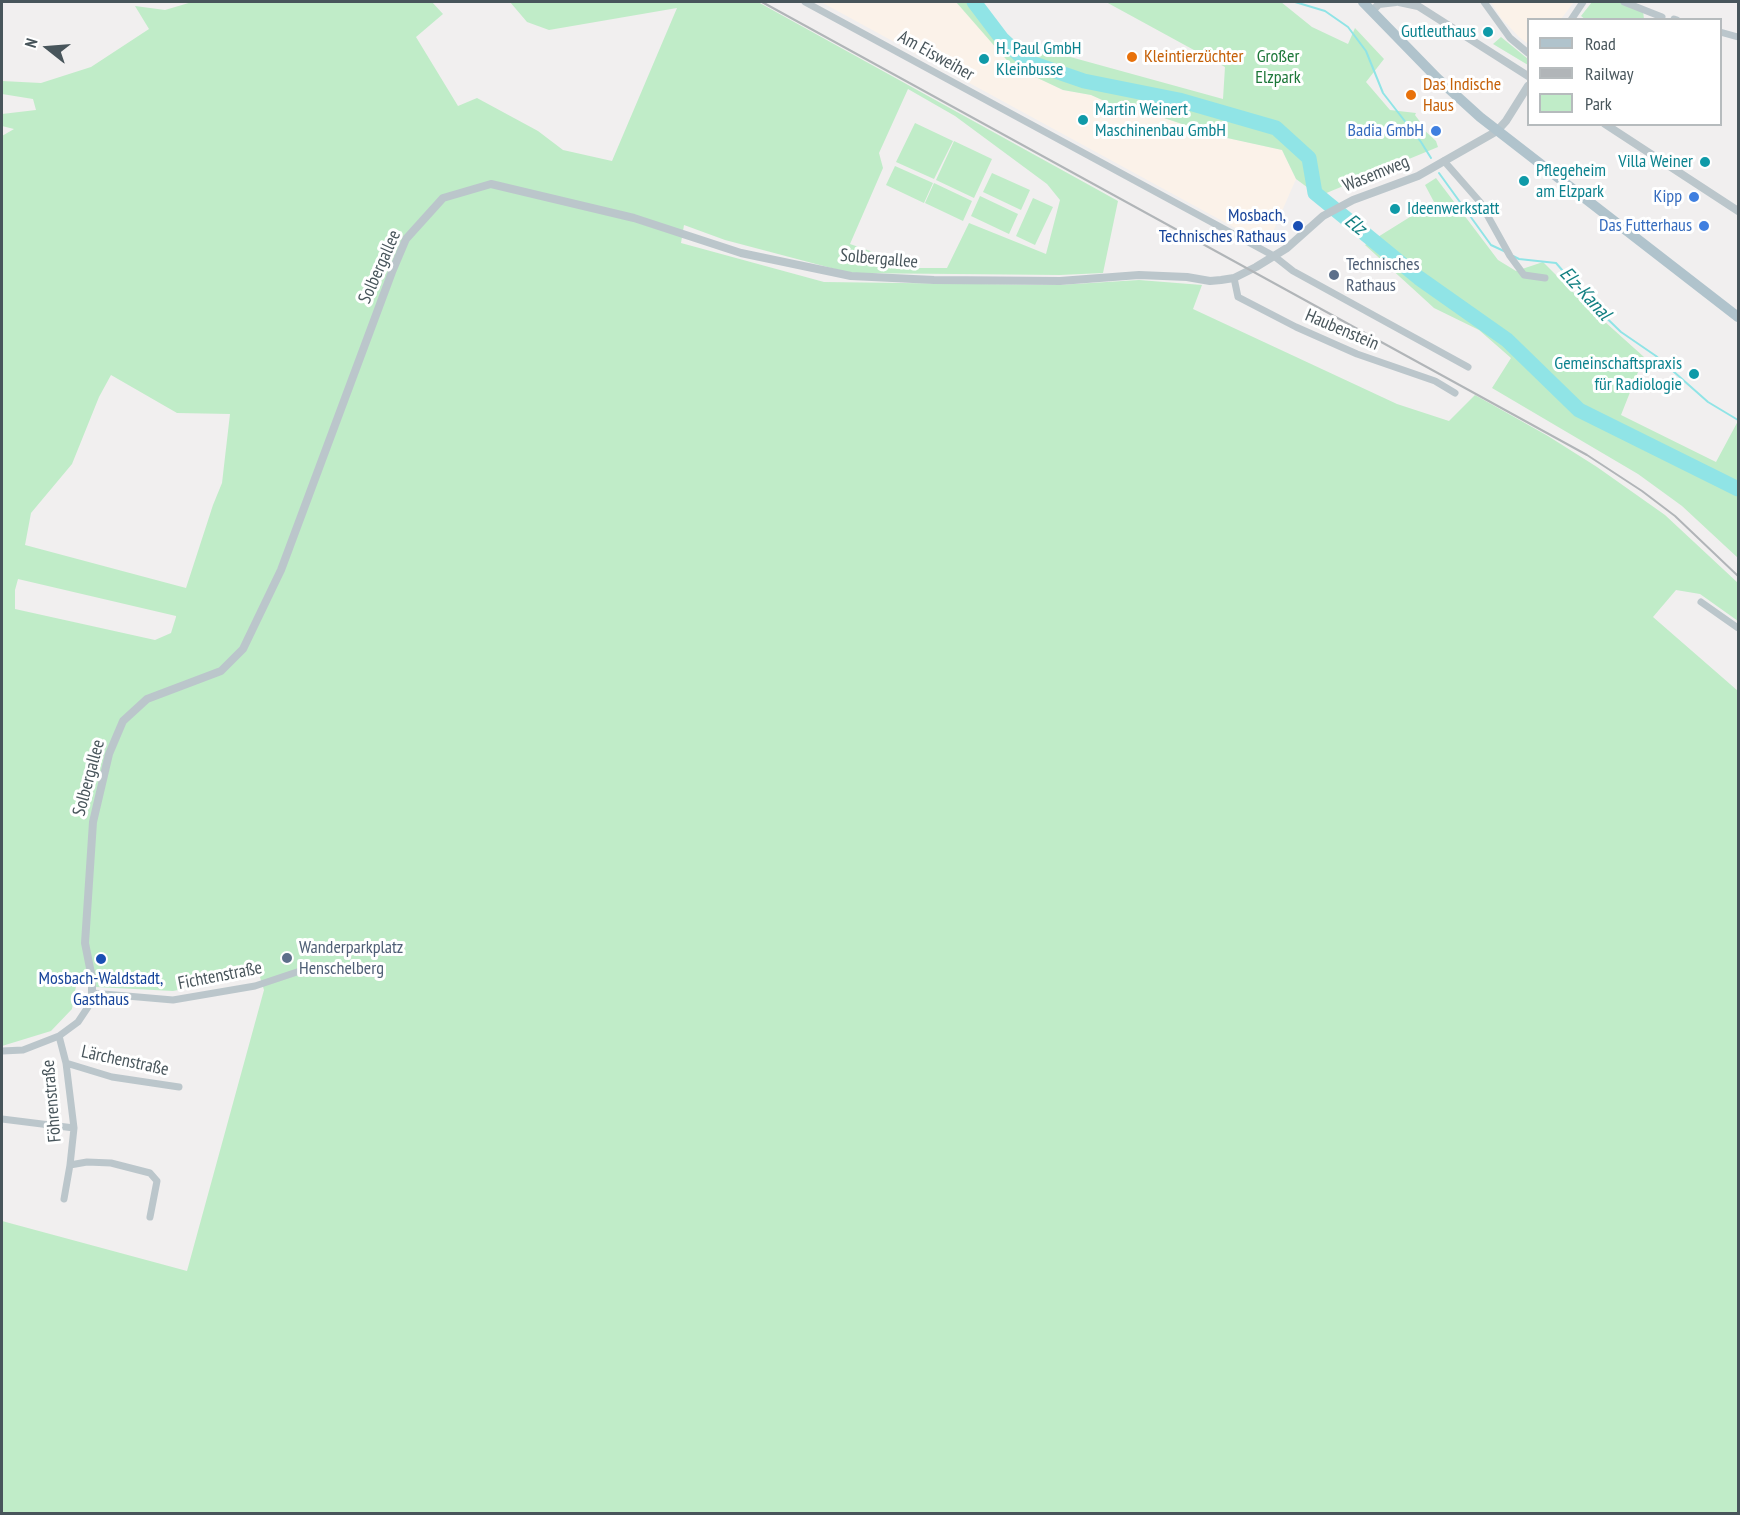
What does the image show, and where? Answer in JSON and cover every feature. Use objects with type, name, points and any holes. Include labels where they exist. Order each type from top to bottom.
[{"type":"main road","points":[[1363,2],[1437,78],[1497,131],[1738,317]]},
{"type":"street","name":"Am Eisweiher","points":[[805,2],[1274,256],[1293,271],[1468,367]]},
{"type":"street","points":[[1372,11],[1379,4],[1397,2],[1418,6],[1527,75]]},
{"type":"street","points":[[1484,2],[1504,32],[1527,52]]},
{"type":"street","points":[[1572,18],[1583,2]]},
{"type":"street","points":[[1624,2],[1662,17]]},
{"type":"street","points":[[1722,33],[1738,37]]},
{"type":"street","points":[[1497,131],[1527,88]]},
{"type":"street","points":[[1608,126],[1738,211]]},
{"type":"street","name":"Wasemweg","points":[[1274,256],[1300,239],[1323,216],[1353,200],[1418,176],[1497,131]]},
{"type":"street","points":[[1444,161],[1480,202],[1508,253],[1524,275],[1545,278]]},
{"type":"street","name":"Solbergallee","points":[[92,993],[92,978],[85,944],[93,822],[109,754],[123,721],[147,699],[221,671],[243,649],[281,570],[406,239],[443,198],[491,184],[634,218],[741,253],[851,276],[934,280],[1060,280],[1139,275],[1187,277],[1210,281],[1234,278],[1274,256]]},
{"type":"street","name":"Haubenstein","points":[[1234,278],[1238,297],[1296,327],[1357,354],[1435,381],[1455,393]]},
{"type":"street","points":[[1701,602],[1738,628]]},
{"type":"street","name":"Fichtenstraße","points":[[92,993],[173,1000],[255,987],[315,966]]},
{"type":"street","points":[[2,1051],[23,1050],[59,1036],[78,1022],[88,1008],[92,993]]},
{"type":"street","name":"Föhrenstraße","points":[[59,1036],[66,1063],[74,1128],[64,1199]]},
{"type":"street","name":"Lärchenstraße","points":[[66,1063],[112,1077],[178,1087]]},
{"type":"street","points":[[2,1119],[74,1128]]},
{"type":"street","points":[[70,1165],[87,1162],[111,1163],[150,1173],[157,1181],[150,1217]]},
{"type":"shaded area","points":[[821,2],[956,2],[984,32],[1043,80],[1062,90],[1091,95],[1111,104],[1161,117],[1218,136],[1282,150],[1296,179],[1268,243],[1259,241]]},
{"type":"shaded area","points":[[1491,2],[1574,2],[1562,18],[1527,18],[1527,43],[1501,18]]},
{"type":"green space","points":[[192,2],[432,2],[443,14],[416,37],[458,106],[477,98],[538,131],[563,150],[612,161],[677,8],[549,30],[527,22],[510,2],[758,2],[1118,201],[1103,273],[1060,275],[850,273],[725,240],[684,225],[681,243],[824,282],[1058,285],[1139,280],[1202,285],[1193,309],[1397,404],[1449,421],[1475,395],[1548,436],[1665,515],[1738,583],[1738,621],[1700,594],[1676,590],[1653,617],[1738,691],[1738,1513],[2,1513],[2,1221],[187,1271],[264,990],[259,974],[173,991],[76,986],[72,1009],[51,1031],[2,1046],[2,136],[14,129],[2,126],[2,114],[36,110],[33,99],[2,94],[2,81],[41,83],[91,67],[149,29],[135,6],[165,10]],"holes":[[[908,89],[955,116],[1047,184],[1060,200],[1046,254],[969,223],[947,268],[919,268],[850,244],[883,168],[879,153]],[[111,375],[177,413],[230,414],[222,483],[186,588],[25,545],[31,513],[72,464],[99,397]],[[18,579],[176,617],[171,633],[155,640],[15,609],[15,590]]]},
{"type":"green space","name":"Großer Elzpark","points":[[956,2],[976,2],[1005,39],[1223,99],[1225,67],[1106,2],[1281,2],[1312,27],[1348,44],[1355,28],[1384,59],[1366,82],[1390,110],[1416,113],[1423,129],[1436,141],[1438,147],[1324,194],[1315,193],[1296,179],[1282,150],[1218,136],[1161,117],[1111,104],[1091,95],[1063,90],[1012,66]]},
{"type":"green space","points":[[1592,2],[1624,2],[1643,11],[1644,18],[1584,18],[1581,16]]},
{"type":"green space","points":[[1501,37],[1527,58],[1527,64],[1493,44]]},
{"type":"green space","points":[[915,123],[953,141],[934,179],[896,162]]},
{"type":"green space","points":[[954,141],[992,159],[974,198],[936,180]]},
{"type":"green space","points":[[895,166],[933,183],[924,203],[886,185]]},
{"type":"green space","points":[[992,173],[1030,190],[1021,210],[983,192]]},
{"type":"green space","points":[[1436,178],[1498,260],[1516,271],[1543,262],[1644,357],[1621,415],[1716,462],[1738,421],[1738,558],[1682,506],[1638,474],[1492,388],[1511,358],[1479,330],[1434,308],[1365,245],[1434,202],[1425,185]]},
{"type":"green space","points":[[934,183],[972,201],[963,221],[925,203]]},
{"type":"green space","points":[[980,196],[1018,214],[1009,234],[971,216]]},
{"type":"green space","points":[[1033,198],[1053,207],[1035,245],[1016,236]]},
{"type":"waterway","name":"Elz","points":[[974,2],[1002,39],[1026,61],[1084,81],[1179,100],[1276,128],[1309,158],[1315,193],[1419,278],[1507,340],[1579,410],[1738,489]]},
{"type":"waterway","name":"Elz-Kanal","points":[[1295,2],[1325,11],[1348,27],[1366,51],[1383,93],[1431,158]]},
{"type":"waterway","name":"Elz-Kanal","points":[[1439,173],[1491,245],[1506,252]]},
{"type":"waterway","name":"Elz-Kanal","points":[[1513,256],[1519,259],[1556,263],[1589,301],[1621,332],[1656,356],[1708,402],[1738,420]]},
{"type":"railway","points":[[762,2],[1587,455],[1675,516],[1738,576]]},
{"type":"place","name":"Gutleuthaus","points":[[1488,32]]},
{"type":"place","name":"Kleintierzüchter","points":[[1132,57]]},
{"type":"place","name":"H. Paul GmbH Kleinbusse","points":[[984,59]]},
{"type":"place","name":"Das Indische Haus","points":[[1411,95]]},
{"type":"place","name":"Martin Weinert Maschinenbau GmbH","points":[[1083,120]]},
{"type":"place","name":"Badia GmbH","points":[[1436,131]]},
{"type":"place","name":"Villa Weiner","points":[[1705,162]]},
{"type":"place","name":"Pflegeheim am Elzpark","points":[[1524,181]]},
{"type":"place","name":"Kipp","points":[[1694,197]]},
{"type":"place","name":"Ideenwerkstatt","points":[[1395,209]]},
{"type":"place","name":"Mosbach, Technisches Rathaus","points":[[1298,226]]},
{"type":"place","name":"Das Futterhaus","points":[[1704,226]]},
{"type":"place","name":"Technisches Rathaus","points":[[1334,275]]},
{"type":"place","name":"Gemeinschaftspraxis für Radiologie","points":[[1694,374]]},
{"type":"place","name":"Wanderparkplatz Henschelberg","points":[[287,958]]},
{"type":"place","name":"Mosbach-Waldstadt, Gasthaus","points":[[101,959]]}]
